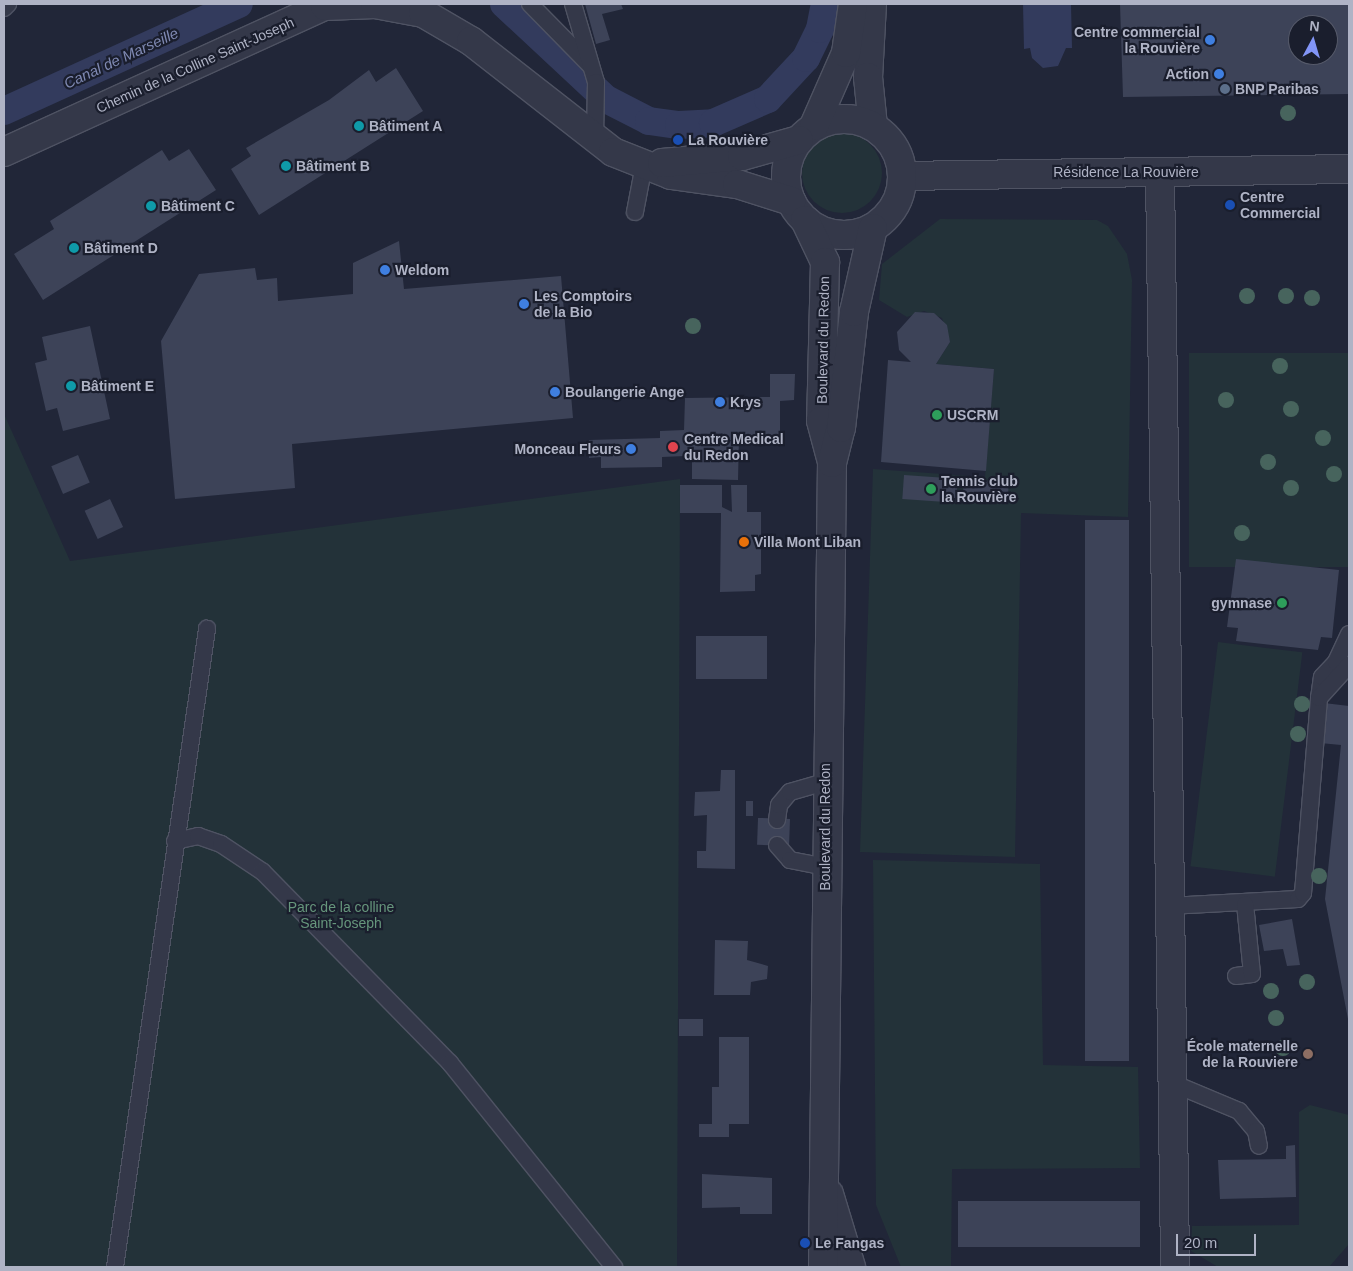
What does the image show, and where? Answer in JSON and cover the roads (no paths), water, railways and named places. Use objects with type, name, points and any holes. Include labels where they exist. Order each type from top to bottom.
[{"type":"street","name":"Chemin de la Colline Saint-Joseph","points":[[4,152],[325,6],[375,4],[423,12],[471,40],[613,152],[644,165],[798,210]]},
{"type":"street","points":[[806,133],[854,119],[873,126],[889,139],[903,176],[900,197],[889,215],[873,228],[838,235],[798,210],[786,172],[846,53],[853,4]]},
{"type":"street","points":[[872,4],[868,77],[873,126]]},
{"type":"street","name":"Chemin de la Colline Saint-Joseph","points":[[644,165],[742,156],[806,133]]},
{"type":"street","name":"Résidence La Rouvière","points":[[903,176],[1349,169]]},
{"type":"street","points":[[1160,172],[1175,1267]]},
{"type":"street","name":"Boulevard du Redon","points":[[798,210],[825,262],[821,421],[832,463]]},
{"type":"street","name":"Boulevard du Redon","points":[[823,1267],[827,1190],[825,868],[832,463],[841,428],[854,312],[873,228]]},
{"type":"street","name":"Boulevard du Redon","points":[[827,1190],[851,1267]]},
{"type":"lane","points":[[4,8],[8,4]]},
{"type":"lane","points":[[530,4],[591,66]]},
{"type":"lane","points":[[573,4],[596,82],[595,137]]},
{"type":"lane","points":[[635,212],[644,165]]},
{"type":"lane","points":[[115,1267],[207,629]]},
{"type":"lane","points":[[1169,906],[1245,904],[1298,899],[1303,893],[1322,677],[1336,662],[1349,634]]},
{"type":"lane","points":[[1319,698],[1349,665]]},
{"type":"lane","points":[[777,820],[779,805],[790,792],[826,782]]},
{"type":"lane","points":[[175,841],[198,836],[221,844],[269,879],[450,1063],[614,1267]]},
{"type":"lane","points":[[777,845],[790,860],[825,868]]},
{"type":"lane","points":[[1236,976],[1252,974],[1245,904]]},
{"type":"lane","points":[[1172,1083],[1239,1112],[1256,1131],[1259,1146]]},
{"type":"water","points":[[1023,4],[1071,4],[1072,48],[1066,48],[1058,66],[1043,68],[1032,58],[1030,48],[1024,49]]},
{"type":"waterway","name":"Canal de Marseille","points":[[4,111],[239,4]]},
{"type":"waterway","name":"Canal de Marseille","points":[[504,4],[606,99],[649,121],[679,125],[713,123],[768,99],[806,58],[820,29],[825,4]]},
{"type":"place","name":"Centre commercial la Rouvière","points":[[1210,40]]},
{"type":"place","name":"Action","points":[[1219,74]]},
{"type":"place","name":"BNP Paribas","points":[[1225,89]]},
{"type":"place","name":"Bâtiment A","points":[[359,126]]},
{"type":"place","name":"La Rouvière","points":[[678,140]]},
{"type":"place","name":"Bâtiment B","points":[[286,166]]},
{"type":"place","name":"Centre Commercial","points":[[1230,205]]},
{"type":"place","name":"Bâtiment C","points":[[151,206]]},
{"type":"place","name":"Bâtiment D","points":[[74,248]]},
{"type":"place","name":"Weldom","points":[[385,270]]},
{"type":"place","name":"Les Comptoirs de la Bio","points":[[524,304]]},
{"type":"place","name":"Bâtiment E","points":[[71,386]]},
{"type":"place","name":"Boulangerie Ange","points":[[555,392]]},
{"type":"place","name":"Krys","points":[[720,402]]},
{"type":"place","name":"USCRM","points":[[937,415]]},
{"type":"place","name":"Centre Medical du Redon","points":[[673,447]]},
{"type":"place","name":"Monceau Fleurs","points":[[631,449]]},
{"type":"place","name":"Tennis club la Rouvière","points":[[931,489]]},
{"type":"place","name":"Villa Mont Liban","points":[[744,542]]},
{"type":"place","name":"gymnase","points":[[1282,603]]},
{"type":"place","name":"École maternelle de la Rouviere","points":[[1308,1054]]},
{"type":"place","name":"Le Fangas","points":[[805,1243]]},
{"type":"park label","name":"Parc de la colline Saint-Joseph","points":[[341,916]]}]
